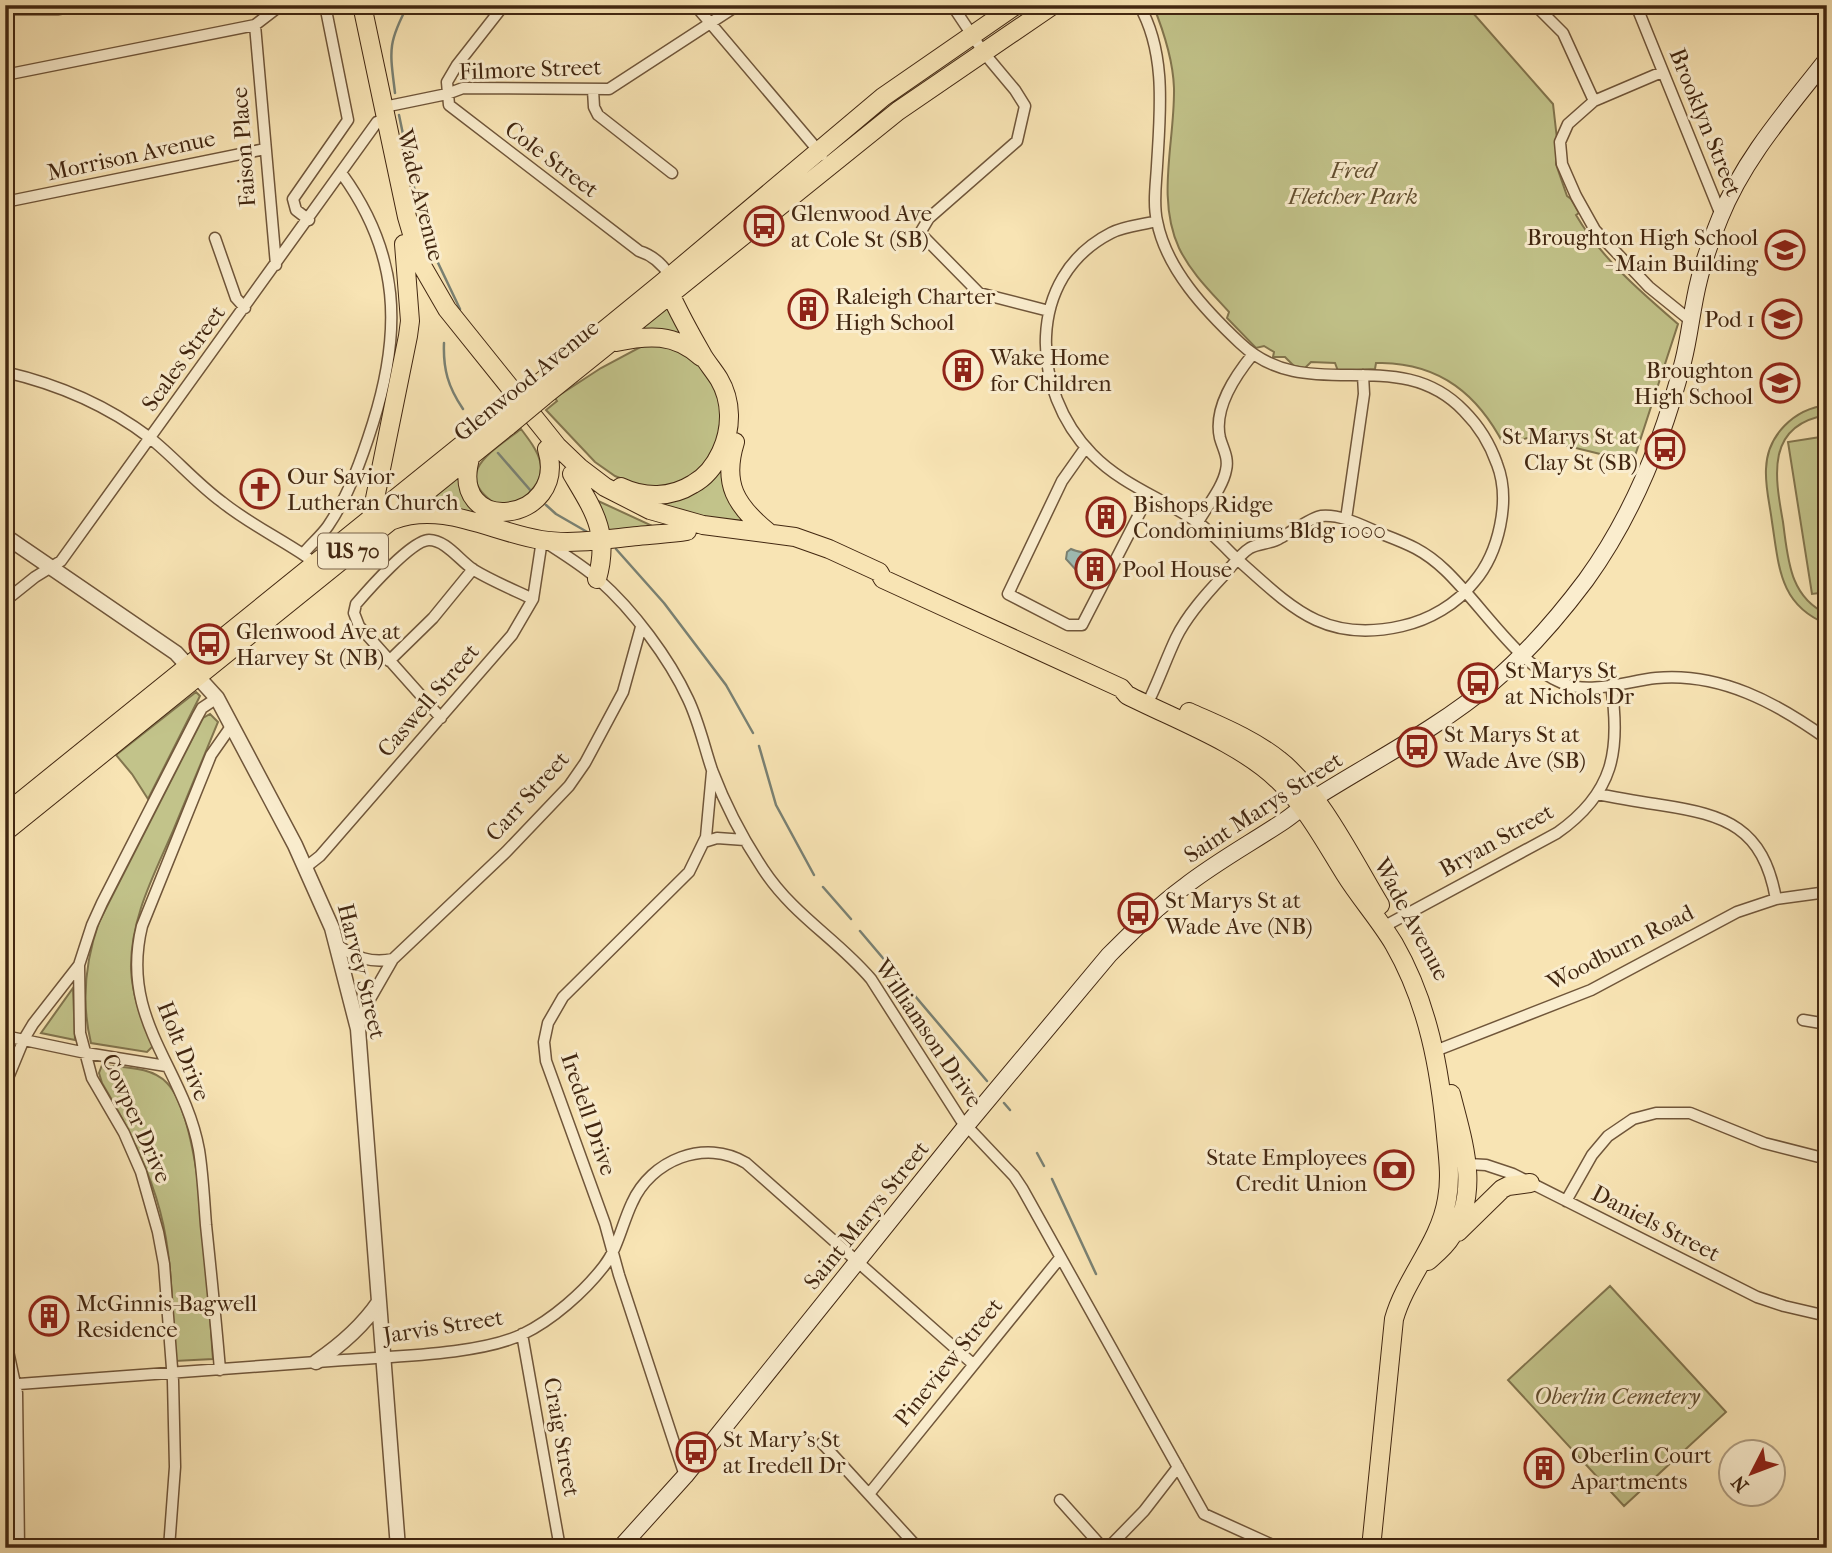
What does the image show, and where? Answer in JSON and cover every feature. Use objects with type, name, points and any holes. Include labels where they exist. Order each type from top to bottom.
[{"type":"main road","name":"Wade Avenue","points":[[353,5],[410,233],[421,264],[447,309],[547,433],[592,477],[619,496],[668,517],[703,526],[795,537],[830,549],[879,572],[883,579]]},
{"type":"main road","name":"Wade Avenue","points":[[362,5],[404,244],[416,276],[432,306],[547,449],[572,474],[597,494],[652,521],[687,531],[793,546],[876,580],[883,579],[1121,688],[1126,695],[1191,726],[1252,760],[1308,803]]},
{"type":"main road","name":"Glenwood Avenue","points":[[540,391],[612,343],[817,150],[883,97],[1016,5]]},
{"type":"main road","name":"Glenwood Avenue","points":[[5,814],[389,521],[415,492],[671,285],[898,111],[1053,5]]},
{"type":"main road","name":"Saint Marys Street","points":[[620,1548],[685,1476],[966,1126],[1109,955],[1135,929],[1183,888],[1308,803],[1436,725],[1494,681],[1545,630],[1587,578],[1631,505],[1654,456],[1669,415],[1684,359],[1699,280],[1721,215],[1739,178],[1760,146],[1827,59]]},
{"type":"main road","name":"US 70","points":[[371,518],[410,321],[404,244]]},
{"type":"main road","points":[[671,285],[706,361]]},
{"type":"main road","points":[[671,285],[728,379],[738,424],[729,468],[733,491],[748,514],[768,532]]},
{"type":"main road","name":"US 70","points":[[592,477],[603,477],[638,493],[659,495],[684,489],[704,476],[715,464],[723,449],[729,421],[724,390],[706,361],[687,345],[660,337],[641,337],[612,343]]},
{"type":"main road","name":"Glenwood Avenue","points":[[5,832],[194,671],[309,558],[471,455],[504,421]]},
{"type":"main road","points":[[481,505],[496,513],[506,513],[522,509],[535,501],[548,481],[550,466],[547,449]]},
{"type":"main road","points":[[471,455],[467,470],[468,488],[481,505],[490,514],[542,540]]},
{"type":"main road","points":[[572,474],[596,513],[602,539],[597,579]]},
{"type":"main road","points":[[415,492],[425,508],[434,514]]},
{"type":"main road","points":[[389,521],[403,516],[434,514],[469,519],[542,540],[602,539],[687,531]]},
{"type":"main road","name":"Wade Avenue","points":[[1121,688],[1131,687],[1267,751],[1292,771],[1348,878],[1387,925],[1420,982],[1468,1164],[1466,1202],[1442,1240],[1412,1276],[1399,1301],[1393,1323],[1371,1548]]},
{"type":"main road","name":"Wade Avenue","points":[[1438,1050],[1449,1169],[1442,1240]]},
{"type":"main road","points":[[1444,1111],[1457,1155],[1468,1164]]},
{"type":"main road","points":[[1442,1240],[1502,1189],[1530,1183]]},
{"type":"street","points":[[5,75],[255,25],[281,5]]},
{"type":"street","points":[[309,220],[296,210],[293,199],[348,120],[325,5]]},
{"type":"street","points":[[446,94],[447,82],[457,65],[504,5]]},
{"type":"street","points":[[695,5],[830,165]]},
{"type":"street","name":"Filmore Street","points":[[381,115],[463,88],[593,90],[613,87],[738,5]]},
{"type":"street","points":[[952,5],[1025,106],[1017,141],[929,218],[920,233],[979,293],[1049,311]]},
{"type":"street","points":[[1139,5],[1154,44],[1160,76],[1157,221],[1172,260],[1192,292],[1253,354],[1282,370],[1310,374],[1402,377],[1430,386],[1452,399],[1475,422],[1499,468],[1503,491],[1493,550],[1482,573],[1466,593],[1436,613],[1409,625],[1361,632],[1339,630],[1293,607],[1198,522],[1115,475],[1086,447],[1061,412],[1049,380],[1045,332],[1049,311],[1058,284],[1085,250],[1115,230],[1157,221]]},
{"type":"street","points":[[1535,5],[1563,33],[1594,101]]},
{"type":"street","name":"Brooklyn Street","points":[[1636,5],[1721,215]]},
{"type":"street","name":"Faison Place","points":[[255,25],[276,265]]},
{"type":"street","points":[[1662,72],[1594,101],[1568,124],[1560,142],[1562,164],[1595,230],[1649,287],[1691,321]]},
{"type":"street","points":[[593,90],[593,107],[598,116],[672,173]]},
{"type":"street","name":"Cole Street","points":[[446,94],[449,104],[458,114],[665,268],[671,285]]},
{"type":"street","name":"Scales Street","points":[[5,601],[61,561],[309,220],[381,115]]},
{"type":"street","name":"Morrison Avenue","points":[[5,202],[265,149]]},
{"type":"street","points":[[5,372],[73,394],[112,413],[150,439],[222,503],[309,558],[335,514],[356,470],[380,401],[389,365],[393,327],[391,297],[378,239],[357,194],[342,174]]},
{"type":"street","points":[[215,238],[236,298],[245,308]]},
{"type":"street","points":[[1198,522],[1226,473],[1227,463],[1219,427],[1223,404],[1233,380],[1253,354]]},
{"type":"street","points":[[1346,519],[1364,394],[1363,375]]},
{"type":"street","points":[[1086,447],[1062,481],[1008,594],[1068,625],[1082,625],[1149,495]]},
{"type":"street","points":[[1151,696],[1177,635],[1206,595],[1238,559],[1251,548],[1272,543],[1320,516],[1346,519],[1424,551],[1522,654],[1543,673],[1569,686],[1611,685],[1659,678],[1717,683],[1748,692],[1774,704],[1827,739]]},
{"type":"street","name":"Harvey Street","points":[[5,536],[176,653],[217,698],[306,867],[332,928],[358,1029],[398,1548]]},
{"type":"street","points":[[441,718],[359,626],[354,613],[356,604],[401,557],[421,541],[430,540],[440,543],[473,569],[533,599]]},
{"type":"street","name":"Williamson Drive","points":[[542,540],[576,562],[612,592],[662,654],[689,700],[712,769],[744,840],[786,900],[855,960],[871,979],[966,1126],[1014,1176],[1204,1514],[1279,1548]]},
{"type":"street","name":"Caswell Street","points":[[306,867],[320,856],[512,635],[533,599],[542,540]]},
{"type":"street","points":[[389,661],[433,618],[473,569]]},
{"type":"street","name":"Carr Street","points":[[358,1029],[366,1006],[393,959],[506,852],[569,786],[590,755],[623,692],[641,627]]},
{"type":"street","name":"Bryan Street","points":[[1387,925],[1556,833],[1582,813],[1597,794],[1606,776],[1615,740],[1616,720],[1611,685]]},
{"type":"street","name":"Cowper Drive","points":[[169,1548],[176,1467],[164,1264],[149,1194],[124,1133],[92,1078],[80,1033],[79,965],[97,914],[197,717],[202,708],[217,698]]},
{"type":"street","name":"Holt Drive","points":[[220,1370],[199,1150],[183,1100],[146,1020],[137,989],[137,945],[142,926],[211,755],[232,725]]},
{"type":"street","name":"Iredell Drive","points":[[685,1476],[605,1224],[546,1060],[544,1042],[548,1023],[563,997],[689,872],[706,837],[712,769]]},
{"type":"street","points":[[1597,794],[1703,812],[1722,818],[1756,846],[1767,867],[1776,899]]},
{"type":"street","points":[[704,842],[718,838],[744,840]]},
{"type":"street","name":"Woodburn Road","points":[[1438,1050],[1564,1002],[1737,912],[1776,899],[1827,892]]},
{"type":"street","points":[[337,945],[353,956],[367,960],[379,962],[393,959]]},
{"type":"street","points":[[5,1085],[33,1024],[79,965]]},
{"type":"street","points":[[1802,1020],[1827,1024]]},
{"type":"street","points":[[5,1035],[86,1053],[166,1066]]},
{"type":"street","points":[[1566,1201],[1592,1155],[1608,1136],[1633,1119],[1656,1113],[1690,1112],[1764,1143],[1827,1159]]},
{"type":"street","name":"Jarvis Street","points":[[10,1384],[384,1357],[454,1350],[522,1334],[570,1301],[605,1265],[632,1202],[642,1185],[661,1166],[692,1153],[714,1152],[733,1155],[746,1163],[973,1364]]},
{"type":"street","name":"Daniels Street","points":[[1468,1164],[1496,1167],[1757,1297],[1827,1316]]},
{"type":"street","name":"Pineview Street","points":[[869,1494],[1060,1258]]},
{"type":"street","points":[[316,1362],[365,1323],[379,1302]]},
{"type":"street","name":"Craig Street","points":[[522,1334],[560,1548]]},
{"type":"street","points":[[5,1337],[19,1437],[19,1548]]},
{"type":"street","points":[[822,1443],[918,1548]]},
{"type":"street","points":[[1060,1500],[1106,1548],[1144,1511],[1178,1467]]},
{"type":"green space","name":"Fred Fletcher Park","points":[[1153,5],[1395,5],[1401,12],[1410,5],[1466,5],[1553,104],[1557,139],[1556,164],[1567,196],[1579,213],[1576,215],[1586,231],[1622,274],[1678,324],[1633,462],[1531,437],[1504,445],[1494,427],[1470,397],[1440,376],[1422,369],[1376,363],[1375,369],[1338,371],[1335,363],[1311,362],[1305,368],[1294,366],[1285,357],[1273,357],[1274,352],[1264,346],[1256,348],[1227,318],[1229,312],[1189,266],[1172,229],[1168,169],[1174,88],[1167,46]]},
{"type":"green space","points":[[668,307],[688,335],[644,330],[643,327]]},
{"type":"green space","points":[[646,344],[685,354],[709,374],[719,393],[724,432],[695,478],[652,491],[615,476],[595,462],[546,410],[557,401],[555,398],[601,368]]},
{"type":"green space","points":[[1827,405],[1827,415],[1807,421],[1793,430],[1784,441],[1777,471],[1793,575],[1805,598],[1827,614],[1827,624],[1799,606],[1784,582],[1777,554],[1766,476],[1771,445],[1784,426],[1804,412]]},
{"type":"green space","points":[[521,429],[537,453],[540,477],[520,502],[497,505],[483,494],[477,483],[476,473],[488,455]]},
{"type":"green space","points":[[1827,436],[1827,592],[1812,594],[1788,442]]},
{"type":"green space","points":[[719,465],[748,521],[698,516],[651,500]]},
{"type":"green space","points":[[460,478],[462,490],[470,505],[483,516],[430,507],[428,502]]},
{"type":"green space","points":[[596,500],[659,529],[609,537]]},
{"type":"green space","points":[[196,692],[200,696],[148,799],[116,755]]},
{"type":"green space","points":[[210,714],[218,722],[151,881],[134,933],[131,969],[133,989],[153,1046],[147,1052],[91,1043],[85,997],[90,952],[99,922],[203,718]]},
{"type":"green space","points":[[73,988],[75,1040],[41,1033]]},
{"type":"green space","points":[[102,1065],[153,1073],[167,1083],[179,1103],[189,1134],[202,1214],[213,1359],[175,1361],[170,1267],[160,1211],[136,1145],[102,1083],[99,1073]]},
{"type":"green space","name":"Oberlin Cemetery","points":[[1610,1286],[1726,1412],[1624,1506],[1508,1380]]},
{"type":"water","points":[[1071,549],[1097,557],[1091,574],[1086,576],[1076,570],[1066,559],[1067,552]]},
{"type":"waterway","points":[[395,93],[393,39],[408,5]]},
{"type":"waterway","points":[[399,115],[415,192],[430,246],[460,309]]},
{"type":"waterway","points":[[444,343],[448,378],[463,409]]},
{"type":"waterway","points":[[498,453],[531,491]]},
{"type":"waterway","points":[[546,505],[589,533]]},
{"type":"waterway","points":[[616,549],[664,603],[726,685],[753,733]]},
{"type":"waterway","points":[[759,746],[776,805],[814,875]]},
{"type":"waterway","points":[[823,887],[851,919]]},
{"type":"waterway","points":[[860,931],[987,1081]]},
{"type":"waterway","points":[[1004,1103],[1010,1110]]},
{"type":"waterway","points":[[1037,1153],[1044,1166]]},
{"type":"waterway","points":[[1052,1179],[1096,1274]]},
{"type":"railway","points":[[5,13],[58,13],[126,5]]},
{"type":"place","name":"Glenwood Ave at Cole St (SB)","points":[[764,226]]},
{"type":"place","name":"Broughton High School - Main Building","points":[[1785,250]]},
{"type":"place","name":"Raleigh Charter High School","points":[[808,309]]},
{"type":"place","name":"Pod 1","points":[[1782,319]]},
{"type":"place","name":"Wake Home for Children","points":[[963,370]]},
{"type":"place","name":"Broughton High School","points":[[1780,383]]},
{"type":"place","name":"St Marys St at Clay St (SB)","points":[[1665,449]]},
{"type":"place","name":"Our Savior Lutheran Church","points":[[260,489]]},
{"type":"place","name":"Bishops Ridge Condominiums Bldg 1000","points":[[1106,517]]},
{"type":"place","name":"Pool House","points":[[1095,569]]},
{"type":"place","name":"Glenwood Ave at Harvey St (NB)","points":[[209,644]]},
{"type":"place","name":"St Marys St at Nichols Dr","points":[[1478,683]]},
{"type":"place","name":"St Marys St at Wade Ave (SB)","points":[[1417,747]]},
{"type":"place","name":"St Marys St at Wade Ave (NB)","points":[[1138,913]]},
{"type":"place","name":"State Employees Credit Union","points":[[1394,1170]]},
{"type":"place","name":"McGinnis-Bagwell Residence","points":[[49,1316]]},
{"type":"place","name":"St Mary's St at Iredell Dr","points":[[696,1452]]},
{"type":"place","name":"Oberlin Court Apartments","points":[[1544,1468]]}]
